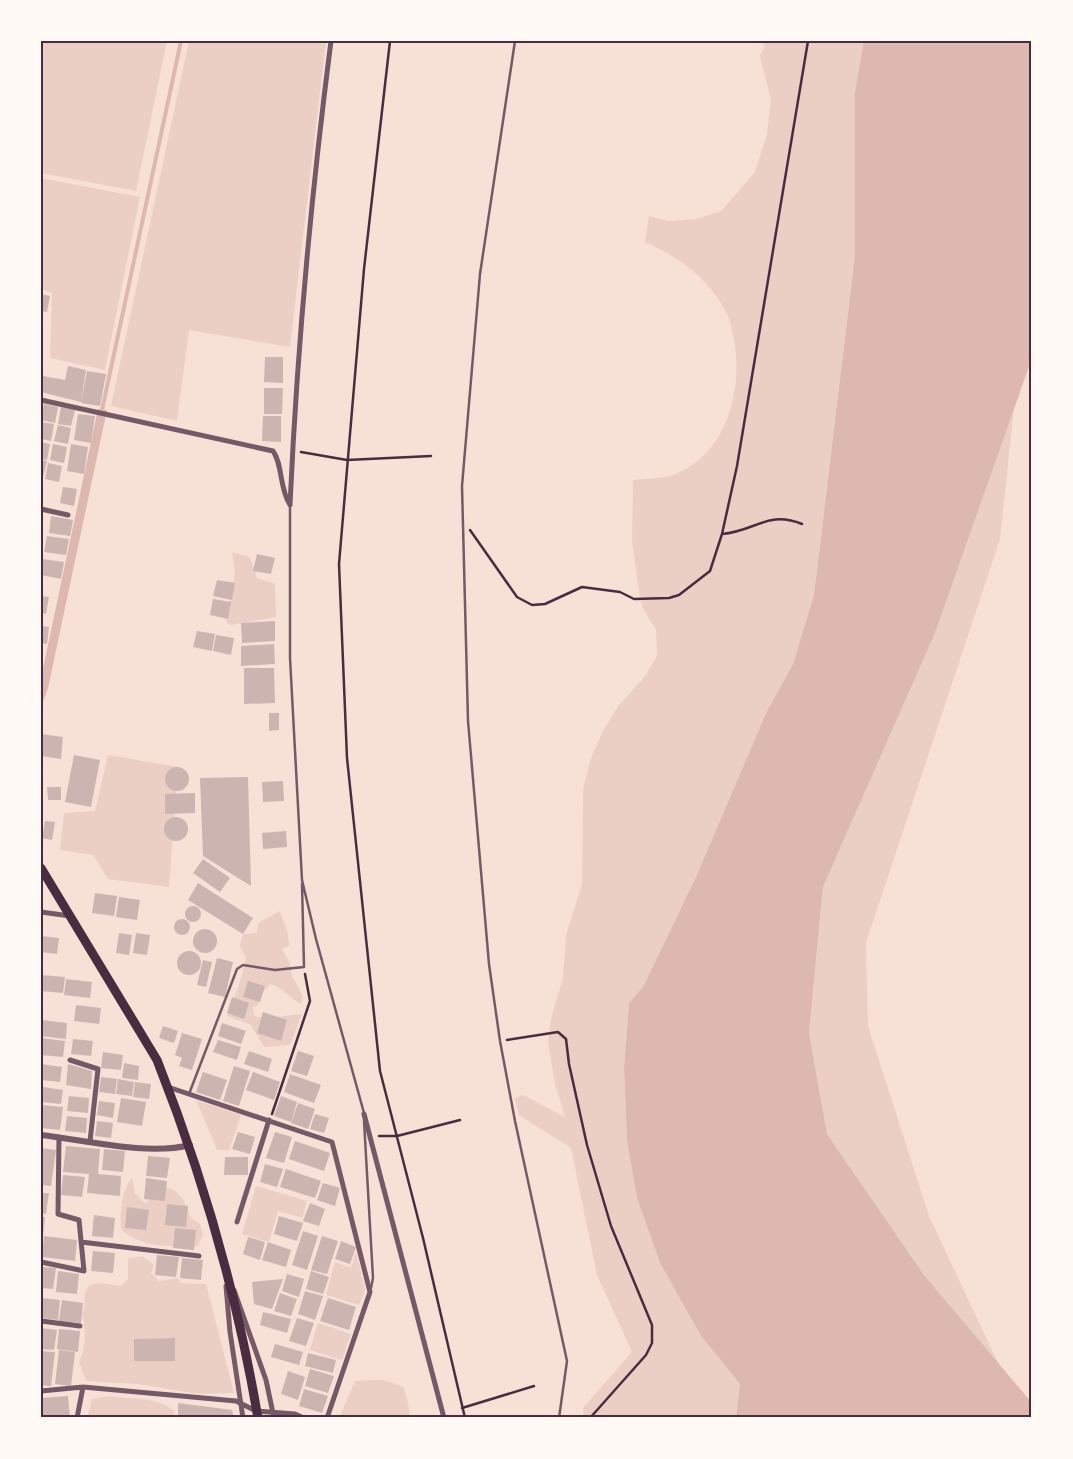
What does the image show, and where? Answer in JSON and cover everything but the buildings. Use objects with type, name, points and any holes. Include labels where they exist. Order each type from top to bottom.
[{"type":"highway","points":[[41,868],[157,1060],[168,1087],[190,1145],[224,1265],[245,1350],[257,1414]]},
{"type":"street","points":[[290,505],[295,388],[310,206],[331,41]]},
{"type":"street","points":[[41,400],[273,451],[278,462],[284,496],[290,505]]},
{"type":"street","points":[[41,510],[68,515]]},
{"type":"street","points":[[41,912],[70,916]]},
{"type":"street","points":[[70,1060],[98,1069],[90,1141]]},
{"type":"street","points":[[168,1087],[332,1142],[370,1292],[328,1418]]},
{"type":"street","points":[[364,1114],[444,1418]]},
{"type":"street","points":[[237,1222],[270,1120]]},
{"type":"street","points":[[41,1134],[152,1150],[172,1150],[190,1145]]},
{"type":"street","points":[[41,1262],[84,1271],[79,1220],[58,1214],[59,1137]]},
{"type":"street","points":[[81,1242],[199,1256]]},
{"type":"street","points":[[224,1265],[230,1332],[243,1418]]},
{"type":"street","points":[[224,1265],[249,1325],[274,1415]]},
{"type":"street","points":[[41,1322],[80,1326]]},
{"type":"street","points":[[77,1418],[83,1387]]},
{"type":"street","points":[[41,1391],[83,1387],[242,1403],[257,1414],[304,1418]]},
{"type":"lane","points":[[516,41],[480,274],[462,486],[468,721],[489,964],[500,1041],[566,1361],[558,1418]]},
{"type":"lane","points":[[190,1094],[237,969],[243,965],[275,970],[304,967],[302,880],[290,658],[290,505]]},
{"type":"lane","points":[[302,880],[316,939],[364,1114],[373,1278],[370,1292]]},
{"type":"path","points":[[390,41],[364,269],[339,564],[346,758],[380,1071],[465,1418]]},
{"type":"path","points":[[464,525],[473,532],[517,597],[532,605],[545,604],[582,587],[612,591],[634,599],[669,598],[679,595],[710,571],[722,534],[737,466],[808,41]]},
{"type":"path","points":[[297,452],[347,460],[431,456]]},
{"type":"path","points":[[722,534],[752,528],[767,520],[781,517],[802,524]]},
{"type":"path","points":[[270,1120],[310,1001],[304,967]]},
{"type":"path","points":[[500,1041],[549,1032],[558,1032],[566,1039],[569,1064],[587,1145],[611,1226],[652,1325],[652,1343],[646,1355],[590,1418]]},
{"type":"path","points":[[377,1136],[397,1136],[460,1120]]},
{"type":"path","points":[[462,1408],[534,1386]]},
{"type":"shaded area","points":[[41,41],[167,41],[136,191],[41,173]]},
{"type":"shaded area","points":[[189,41],[326,41],[290,347],[189,330],[177,421],[111,406]]},
{"type":"shaded area","points":[[762,41],[865,41],[855,92],[855,255],[814,595],[793,664],[766,713],[696,877],[643,987],[629,1003],[624,1068],[627,1141],[637,1198],[660,1263],[701,1336],[740,1384],[736,1418],[584,1418],[583,1408],[632,1352],[597,1275],[571,1148],[519,1115],[515,1098],[523,1095],[565,1117],[555,1084],[548,1043],[551,1019],[563,978],[566,935],[582,884],[583,790],[591,758],[602,733],[619,705],[646,675],[657,655],[656,630],[643,608],[639,592],[632,540],[633,480],[673,475],[695,463],[710,449],[721,432],[729,414],[734,395],[736,354],[728,316],[712,291],[693,271],[671,255],[645,242],[649,216],[668,221],[697,219],[721,211],[755,172],[767,134],[771,100],[760,56],[765,46]]},
{"type":"shaded area","points":[[864,41],[1032,41],[1032,358],[935,633],[823,887],[809,1033],[827,1134],[924,1275],[1032,1403],[1032,1418],[736,1418],[740,1384],[701,1336],[660,1263],[637,1198],[627,1141],[624,1068],[629,1003],[643,987],[696,877],[766,713],[793,664],[814,595],[855,255],[855,92]]},
{"type":"shaded area","points":[[41,178],[140,197],[105,370],[50,358],[52,293],[41,289]]},
{"type":"shaded area","points":[[1014,408],[1000,539],[866,943],[868,1026],[929,1216],[1000,1367],[924,1275],[827,1134],[809,1034],[823,887],[935,633]]},
{"type":"shaded area","points":[[98,409],[107,410],[48,688],[41,707],[41,678]]},
{"type":"shaded area","points":[[232,552],[250,557],[257,578],[275,584],[276,617],[230,625],[226,622],[235,573]]},
{"type":"shaded area","points":[[108,755],[178,767],[169,887],[108,879],[93,855],[60,850],[64,813],[95,811]]},
{"type":"shaded area","points":[[280,911],[288,934],[289,945],[282,950],[290,963],[292,976],[303,997],[301,1004],[271,984],[263,992],[257,1006],[253,1007],[254,1016],[272,1017],[302,1014],[290,1045],[264,1047],[251,1025],[227,1016],[240,982],[246,958],[240,946],[243,934],[257,933],[258,923]]},
{"type":"shaded area","points":[[196,1100],[241,1115],[229,1150],[217,1150]]},
{"type":"shaded area","points":[[132,1178],[135,1193],[146,1204],[151,1196],[155,1182],[175,1191],[182,1197],[191,1218],[200,1224],[203,1234],[198,1246],[167,1246],[147,1243],[138,1240],[121,1229],[123,1195]]},
{"type":"shaded area","points":[[256,1186],[307,1201],[302,1218],[278,1211],[269,1242],[242,1234]]},
{"type":"shaded area","points":[[356,1251],[365,1290],[359,1305],[326,1295],[335,1262],[351,1268]]},
{"type":"shaded area","points":[[142,1256],[154,1265],[151,1273],[159,1281],[178,1278],[181,1283],[206,1284],[234,1393],[198,1394],[137,1384],[86,1381],[79,1362],[84,1345],[85,1332],[82,1314],[87,1289],[99,1283],[121,1286],[128,1279],[128,1259]]},
{"type":"shaded area","points":[[318,1323],[351,1334],[342,1360],[310,1350]]},
{"type":"shaded area","points":[[383,1380],[404,1387],[411,1418],[339,1418],[355,1381]]},
{"type":"shaded area","points":[[111,1396],[144,1399],[160,1403],[174,1411],[174,1418],[87,1418],[92,1399]]},
{"type":"waterway","points":[[102,410],[181,41]]}]
